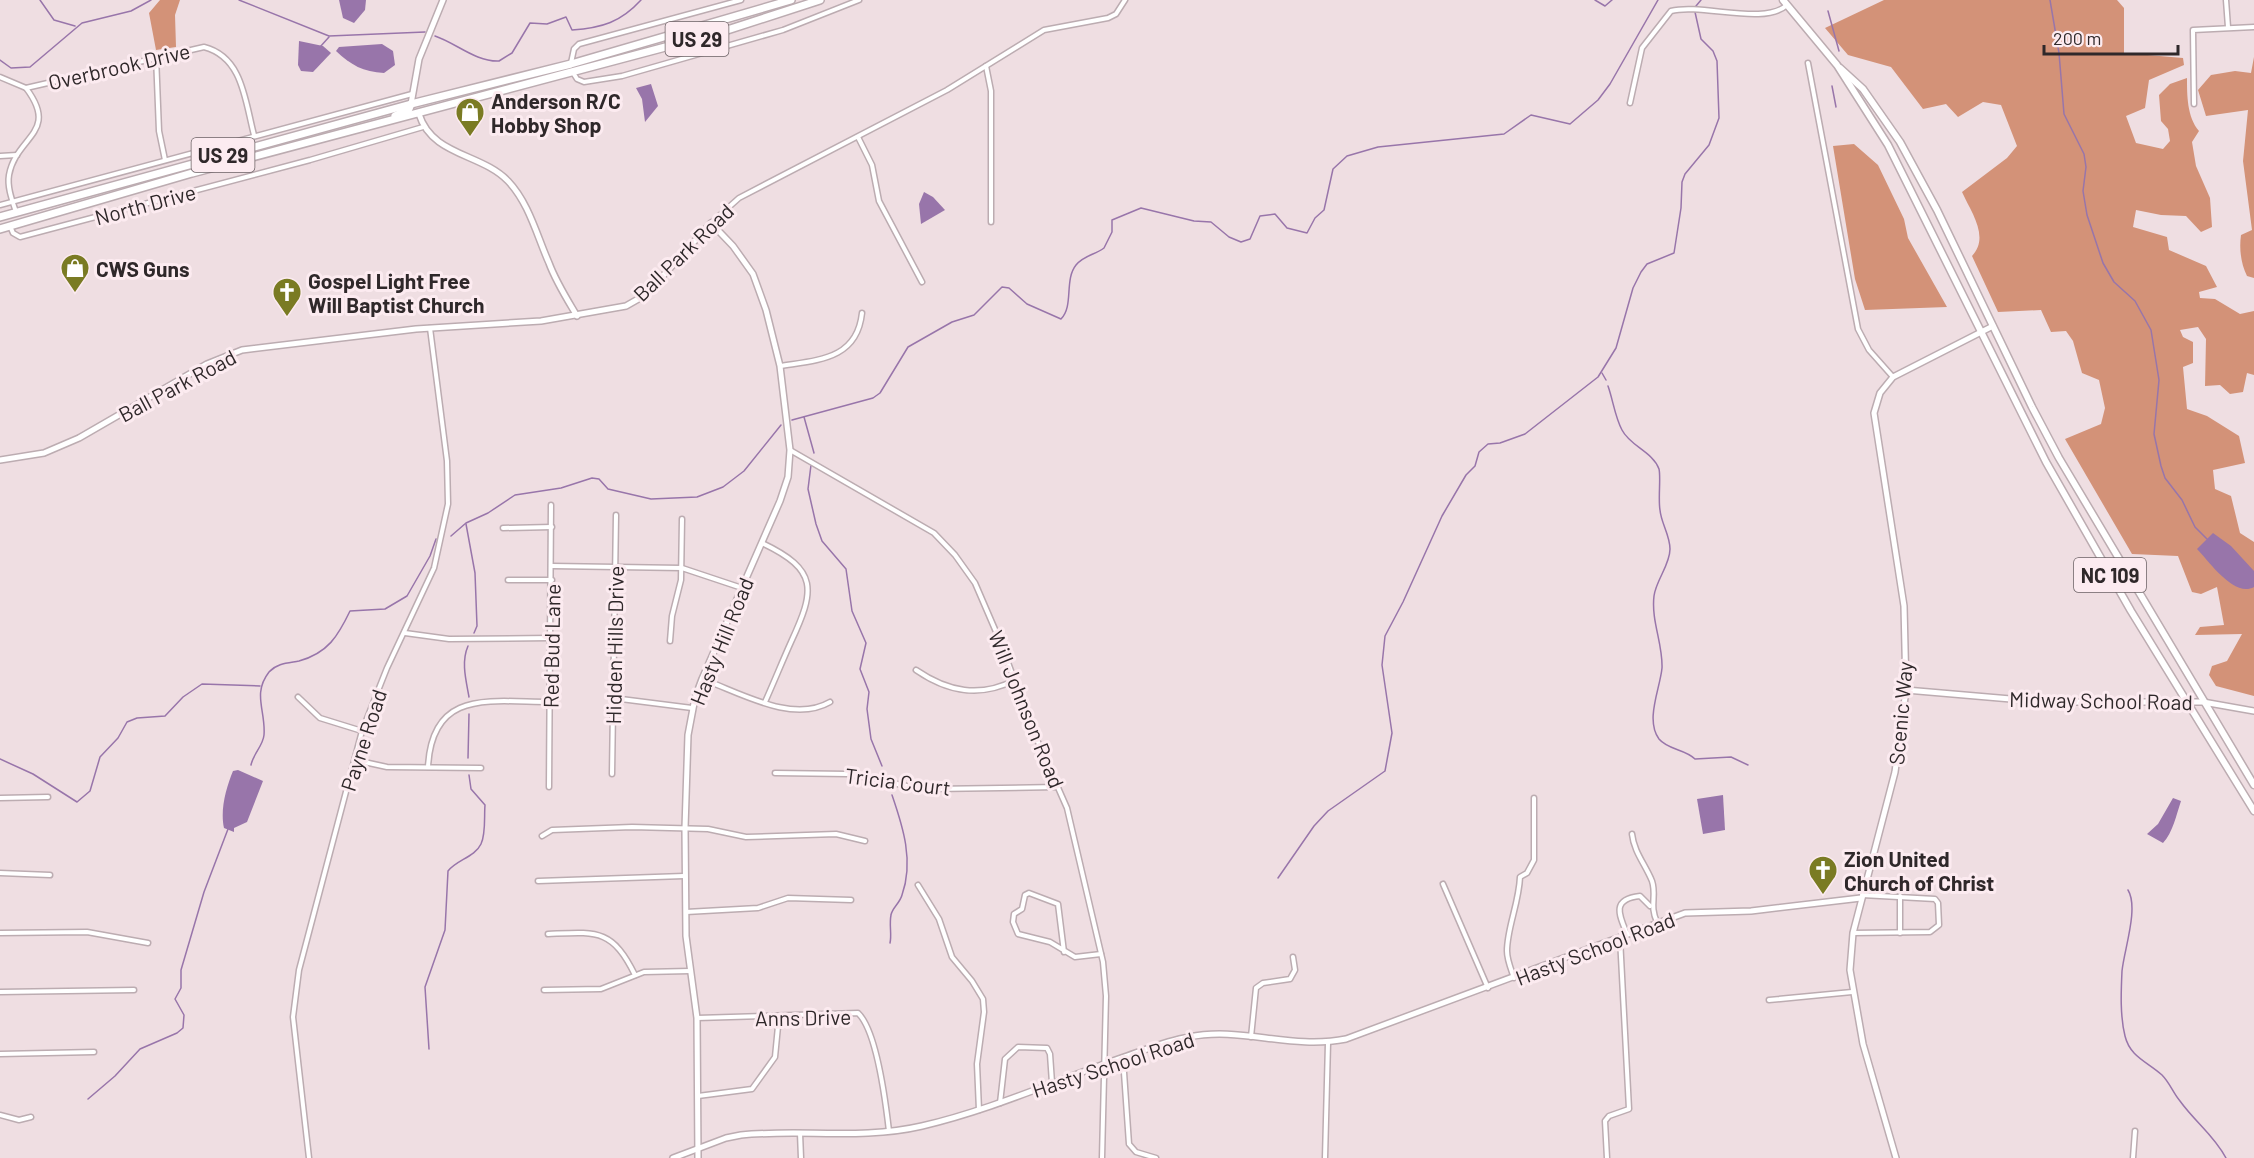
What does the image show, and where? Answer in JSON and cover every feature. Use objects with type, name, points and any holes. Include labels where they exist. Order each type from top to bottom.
[{"type":"highway","name":"US 29","points":[[0,229],[382,122],[419,114],[791,0]]},
{"type":"highway","name":"US 29","points":[[0,217],[411,104],[718,33],[820,0]]},
{"type":"highway","points":[[419,114],[421,109],[436,105],[460,92]]},
{"type":"highway","points":[[382,122],[409,109],[411,104]]},
{"type":"main road","name":"NC 109","points":[[1785,2],[1837,65],[1863,89],[1900,142],[1937,210],[2059,458],[2254,785]]},
{"type":"main road","name":"NC 109","points":[[1837,65],[1906,177],[1980,331],[2071,507],[2254,812]]},
{"type":"street","points":[[411,104],[419,59],[443,0]]},
{"type":"street","points":[[741,0],[579,44],[574,49],[572,68],[584,82],[622,76],[783,30],[859,0]]},
{"type":"street","name":"Ball Park Road","points":[[0,460],[44,453],[79,438],[207,364],[242,350],[259,346],[430,328],[541,321],[609,310],[640,298],[711,223],[739,198],[858,137],[986,66],[1044,30],[1108,18],[1116,14],[1125,0]]},
{"type":"street","points":[[2226,0],[2228,27]]},
{"type":"street","points":[[1630,103],[1642,48],[1671,11],[1688,8],[1773,14],[1785,2]]},
{"type":"street","points":[[2194,104],[2191,53],[2193,30],[2254,27]]},
{"type":"street","name":"Overbrook Drive","points":[[0,77],[26,88],[156,56],[204,47],[226,58],[238,75],[254,135]]},
{"type":"street","points":[[156,56],[159,131],[165,160]]},
{"type":"street","points":[[1809,63],[1858,329],[1869,350],[1893,377]]},
{"type":"street","points":[[986,66],[991,92],[991,222]]},
{"type":"street","points":[[16,212],[9,176],[18,154],[32,138],[40,119],[37,104],[26,88]]},
{"type":"street","points":[[0,205],[412,94]]},
{"type":"street","points":[[419,114],[423,127],[442,145],[508,180],[522,201],[549,265],[577,316]]},
{"type":"street","name":"North Drive","points":[[10,226],[13,233],[20,237],[310,160],[423,127]]},
{"type":"street","points":[[858,137],[872,165],[879,201],[922,282]]},
{"type":"street","points":[[0,156],[18,154]]},
{"type":"street","name":"Hasty Hill Road","points":[[698,1158],[697,1018],[690,971],[684,876],[688,735],[692,708],[702,679],[786,485],[790,450],[780,366],[766,310],[753,274],[733,246],[711,223]]},
{"type":"street","points":[[780,366],[839,353],[853,341],[862,313]]},
{"type":"street","name":"Scenic Way","points":[[1896,1158],[1863,1044],[1852,992],[1853,933],[1895,772],[1906,690],[1904,606],[1874,413],[1880,393],[1893,377],[1993,326]]},
{"type":"street","name":"Payne Road","points":[[309,1158],[295,1054],[295,994],[310,923],[362,731],[375,696],[434,568],[448,504],[447,461],[430,328]]},
{"type":"street","name":"Will Johnson Road","points":[[790,450],[918,522],[943,542],[975,583],[1067,808],[1101,954],[1106,996],[1102,1158]]},
{"type":"street","name":"Red Bud Lane","points":[[549,787],[551,505]]},
{"type":"street","name":"Hidden Hills Drive","points":[[612,774],[616,515]]},
{"type":"street","points":[[670,641],[682,568],[682,519]]},
{"type":"street","points":[[503,528],[552,527]]},
{"type":"street","points":[[762,543],[784,553],[796,563],[804,575],[808,591],[803,615],[765,702]]},
{"type":"street","points":[[552,566],[682,568],[742,588]]},
{"type":"street","points":[[508,580],[552,580]]},
{"type":"street","points":[[405,633],[449,639],[551,638]]},
{"type":"street","points":[[916,670],[948,688],[968,692],[992,690],[1015,680]]},
{"type":"street","points":[[702,679],[787,708],[810,709],[830,702]]},
{"type":"street","name":"Midway School Road","points":[[1906,690],[2046,702],[2203,702],[2254,711]]},
{"type":"street","points":[[298,697],[320,718],[362,731]]},
{"type":"street","points":[[613,698],[692,708]]},
{"type":"street","points":[[428,767],[435,731],[443,718],[454,709],[488,702],[550,702]]},
{"type":"street","points":[[355,760],[376,766],[481,768]]},
{"type":"street","name":"Tricia Court","points":[[775,773],[848,774],[933,789],[1058,787]]},
{"type":"street","points":[[0,798],[48,797]]},
{"type":"street","points":[[1514,979],[1508,959],[1508,940],[1517,907],[1520,877],[1527,873],[1534,860],[1534,798]]},
{"type":"street","points":[[542,836],[552,830],[685,828],[716,830],[746,837],[836,834],[865,841]]},
{"type":"street","points":[[1632,834],[1634,846],[1652,881],[1652,909],[1657,922]]},
{"type":"street","points":[[0,873],[50,874]]},
{"type":"street","points":[[538,881],[684,876]]},
{"type":"street","points":[[1443,884],[1488,989]]},
{"type":"street","points":[[918,885],[939,919],[952,957],[972,981],[983,999],[984,1012],[976,1064],[979,1110]]},
{"type":"street","points":[[1064,952],[1059,904],[1029,892],[1025,895],[1022,909],[1014,914],[1013,922],[1018,934],[1050,942],[1064,952],[1075,957],[1101,954]]},
{"type":"street","points":[[1627,934],[1619,910],[1625,899],[1640,896],[1652,909]]},
{"type":"street","points":[[1853,933],[1930,932],[1939,925],[1938,903],[1935,899],[1862,896]]},
{"type":"street","name":"Hasty School Road","points":[[673,1158],[741,1135],[800,1132],[889,1132],[979,1110],[1103,1064],[1188,1037],[1215,1034],[1288,1043],[1328,1043],[1364,1034],[1488,989],[1657,922],[1703,911],[1751,911],[1862,896]]},
{"type":"street","points":[[1899,933],[1900,896]]},
{"type":"street","points":[[686,912],[758,908],[788,898],[851,900]]},
{"type":"street","points":[[0,933],[87,932],[148,944]]},
{"type":"street","points":[[548,934],[589,933],[607,938],[624,952],[635,975]]},
{"type":"street","points":[[1607,1158],[1605,1121],[1609,1116],[1629,1109],[1620,938]]},
{"type":"street","points":[[1251,1038],[1256,988],[1263,983],[1290,980],[1295,970],[1293,957]]},
{"type":"street","points":[[544,990],[601,989],[635,975],[690,971]]},
{"type":"street","points":[[0,992],[134,990]]},
{"type":"street","points":[[1769,1000],[1852,992]]},
{"type":"street","name":"Anns Drive","points":[[697,1018],[845,1013],[861,1015],[879,1068],[889,1132]]},
{"type":"street","points":[[698,1096],[752,1089],[775,1057],[779,1016]]},
{"type":"street","points":[[1325,1158],[1328,1043]]},
{"type":"street","points":[[1000,1102],[1005,1059],[1018,1047],[1047,1048],[1052,1083]]},
{"type":"street","points":[[0,1054],[94,1052]]},
{"type":"street","points":[[1123,1058],[1129,1144],[1136,1152],[1156,1158]]},
{"type":"street","points":[[0,1115],[19,1120],[31,1117]]},
{"type":"street","points":[[2133,1158],[2135,1131]]},
{"type":"street","points":[[800,1132],[801,1158]]},
{"type":"shaded area","points":[[160,0],[180,0],[175,15],[176,47],[156,50],[149,13]]},
{"type":"shaded area","points":[[339,0],[366,0],[365,10],[354,23],[343,18]]},
{"type":"shaded area","points":[[1884,0],[2117,0],[2124,8],[2124,53],[2183,58],[2184,65],[2149,80],[2145,108],[2126,116],[2136,143],[2163,149],[2170,141],[2168,129],[2161,121],[2159,95],[2170,84],[2187,78],[2190,113],[2199,131],[2192,142],[2196,166],[2210,198],[2212,227],[2201,232],[2186,216],[2161,215],[2136,210],[2133,227],[2167,237],[2169,250],[2206,266],[2217,287],[2199,292],[2200,298],[2215,299],[2240,314],[2254,311],[2254,375],[2247,373],[2243,392],[2230,394],[2220,385],[2205,386],[2206,339],[2198,327],[2180,330],[2183,337],[2193,342],[2193,363],[2183,367],[2187,409],[2207,416],[2239,436],[2245,463],[2213,470],[2215,489],[2231,496],[2240,533],[2254,542],[2254,696],[2216,686],[2209,675],[2212,666],[2227,661],[2242,634],[2195,635],[2200,627],[2224,625],[2217,587],[2201,594],[2192,592],[2178,556],[2132,554],[2065,439],[2101,424],[2105,408],[2099,380],[2082,373],[2073,341],[2066,331],[2051,332],[2041,310],[1998,312],[1972,256],[1977,249],[1979,233],[1974,216],[1962,192],[2007,158],[2017,146],[2001,105],[1983,102],[1958,117],[1946,104],[1923,109],[1891,67],[1848,55],[1825,28]]},
{"type":"shaded area","points":[[299,41],[323,46],[331,53],[313,72],[301,71],[298,65]]},
{"type":"shaded area","points":[[382,44],[393,51],[395,65],[384,73],[358,67],[336,51],[339,47]]},
{"type":"shaded area","points":[[2254,57],[2254,278],[2247,276],[2240,251],[2241,235],[2252,230],[2243,161],[2248,110],[2206,116],[2198,90],[2211,75],[2235,71],[2251,73]]},
{"type":"shaded area","points":[[651,84],[658,106],[645,122],[642,99],[636,88]]},
{"type":"shaded area","points":[[1854,144],[1878,165],[1904,219],[1908,238],[1947,307],[1865,310],[1855,279],[1833,146]]},
{"type":"shaded area","points":[[924,192],[933,197],[945,210],[921,224],[919,204]]},
{"type":"shaded area","points":[[2213,533],[2231,546],[2254,571],[2254,587],[2246,589],[2230,583],[2197,549]]},
{"type":"shaded area","points":[[238,770],[263,781],[247,822],[234,828],[234,832],[224,828],[223,814],[224,799],[230,778],[233,771]]},
{"type":"shaded area","points":[[1723,795],[1725,830],[1703,834],[1697,799]]},
{"type":"shaded area","points":[[2173,798],[2181,801],[2172,829],[2163,843],[2147,834],[2158,824]]},
{"type":"waterway","points":[[40,0],[54,20],[75,26]]},
{"type":"waterway","points":[[0,60],[11,68],[30,67],[82,23],[131,11],[151,0]]},
{"type":"waterway","points":[[239,0],[329,36],[425,32]]},
{"type":"waterway","points":[[435,36],[474,55],[499,61],[512,53],[530,23],[547,24],[566,17],[572,30],[593,28],[618,19],[641,0]]},
{"type":"waterway","points":[[1595,0],[1605,6],[1612,0]]},
{"type":"waterway","points":[[792,420],[873,398],[880,393],[908,347],[952,322],[974,315],[1002,287],[1009,288],[1027,304],[1061,319],[1067,307],[1070,278],[1076,265],[1082,259],[1104,248],[1112,232],[1112,220],[1141,208],[1194,221],[1211,222],[1229,237],[1241,242],[1250,239],[1260,216],[1275,214],[1287,228],[1307,233],[1315,218],[1324,210],[1333,169],[1347,156],[1378,147],[1504,134],[1531,115],[1570,124],[1598,100],[1610,84],[1658,0]]},
{"type":"waterway","points":[[1696,6],[1701,0]]},
{"type":"waterway","points":[[2050,0],[2059,53],[2064,114],[2084,154],[2086,167],[2083,191],[2087,215],[2103,263],[2114,282],[2135,301],[2151,330],[2159,380],[2154,434],[2161,466],[2165,478],[2182,500],[2195,527],[2207,539]]},
{"type":"waterway","points":[[1828,11],[1839,51]]},
{"type":"waterway","points":[[1278,878],[1314,826],[1328,811],[1385,771],[1392,733],[1382,665],[1385,636],[1442,516],[1466,475],[1475,466],[1479,452],[1488,444],[1500,443],[1525,434],[1598,377],[1616,348],[1633,288],[1641,272],[1647,264],[1674,253],[1681,208],[1682,182],[1685,174],[1709,145],[1719,118],[1717,61],[1713,51],[1701,39],[1695,12]]},
{"type":"waterway","points":[[320,47],[329,37]]},
{"type":"waterway","points":[[1832,86],[1836,107]]},
{"type":"waterway","points":[[1602,373],[1606,380]]},
{"type":"waterway","points":[[1608,386],[1622,430],[1630,440],[1652,458],[1659,469],[1660,510],[1670,544],[1668,561],[1654,596],[1654,614],[1662,668],[1654,704],[1655,731],[1663,743],[1695,759],[1731,757],[1748,765]]},
{"type":"waterway","points":[[804,417],[814,453]]},
{"type":"waterway","points":[[451,536],[466,523],[488,513],[515,495],[561,488],[592,478],[599,479],[608,489],[651,499],[697,497],[723,487],[744,471],[781,425]]},
{"type":"waterway","points":[[811,465],[808,489],[816,524],[822,541],[846,569],[852,611],[866,643],[860,669],[869,692],[867,709],[871,739],[882,766]]},
{"type":"waterway","points":[[466,524],[475,573],[477,626],[474,633]]},
{"type":"waterway","points":[[251,765],[264,735],[260,695],[269,672],[279,665],[309,658],[325,648],[336,636],[350,611],[385,609],[407,596],[430,556],[436,539]]},
{"type":"waterway","points":[[468,646],[464,665],[469,697]]},
{"type":"waterway","points":[[0,759],[33,774],[77,802],[90,791],[100,757],[118,738],[127,722],[137,718],[165,716],[183,697],[202,684],[260,686]]},
{"type":"waterway","points":[[468,758],[469,714]]},
{"type":"waterway","points":[[429,1049],[425,987],[445,930],[448,871],[478,848],[484,835],[485,805],[471,789],[469,775]]},
{"type":"waterway","points":[[890,943],[891,915],[901,898],[907,870],[906,844],[892,795]]},
{"type":"waterway","points":[[88,1099],[115,1076],[140,1049],[177,1033],[183,1028],[184,1015],[175,999],[181,988],[181,970],[204,892],[228,829]]},
{"type":"waterway","points":[[2128,890],[2132,907],[2122,971],[2121,996],[2122,1020],[2127,1043],[2135,1054],[2165,1078],[2186,1109],[2216,1142],[2226,1158]]},
{"type":"place","name":"Anderson R/C Hobby Shop","points":[[470,138]]},
{"type":"place","name":"CWS Guns","points":[[75,294]]},
{"type":"place","name":"Gospel Light Free Will Baptist Church","points":[[287,318]]},
{"type":"place","name":"Zion United Church of Christ","points":[[1823,896]]}]
